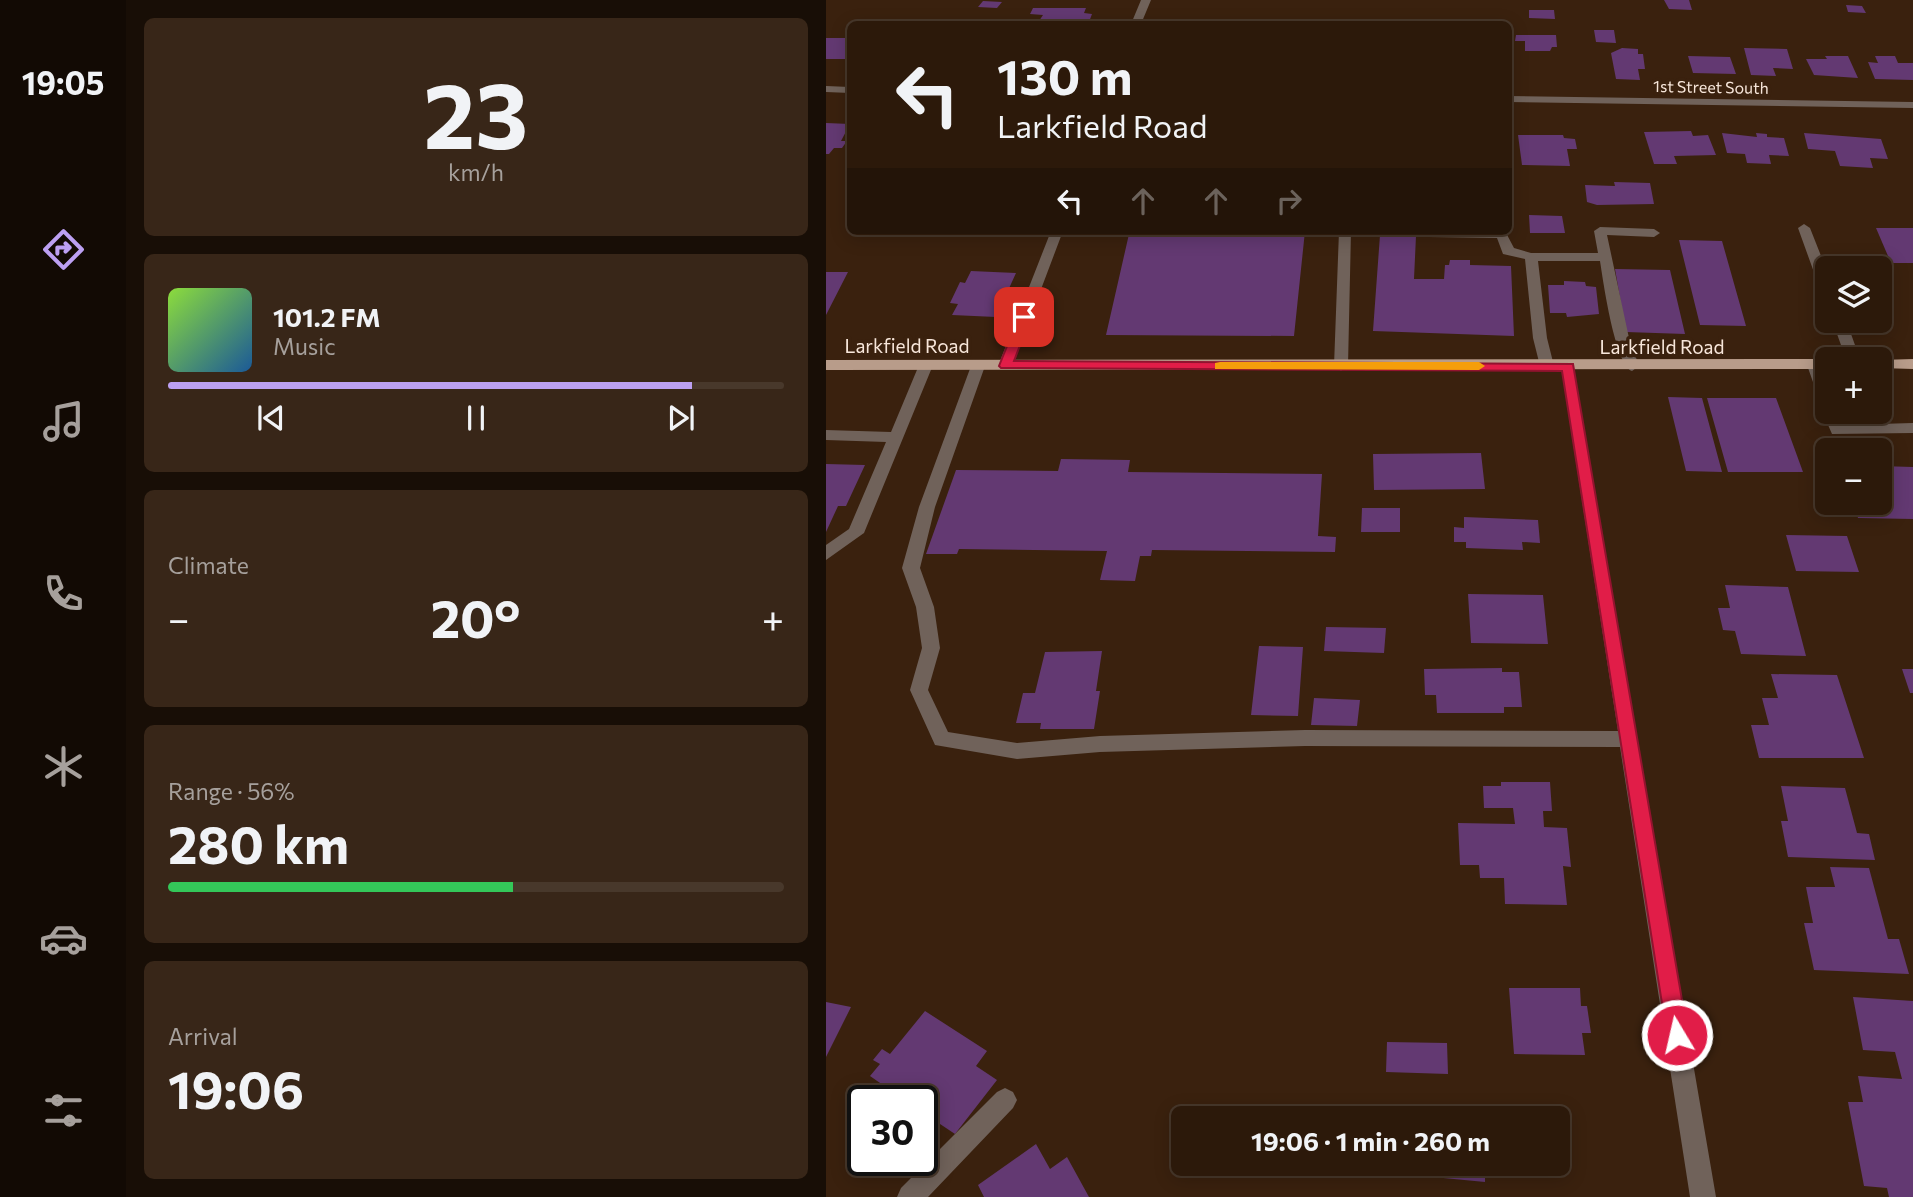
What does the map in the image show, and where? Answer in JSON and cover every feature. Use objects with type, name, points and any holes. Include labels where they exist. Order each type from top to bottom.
[{"type":"main road","points":[[1892,364],[1913,364]]},
{"type":"main road","name":"Larkfield Road","points":[[826,365],[1815,365]]},
{"type":"street","points":[[1137,21],[1146,0]]},
{"type":"street","points":[[826,89],[847,90]]},
{"type":"street","name":"1st Street South","points":[[1512,100],[1913,105]]},
{"type":"street","points":[[1804,228],[1815,257]]},
{"type":"street","points":[[1632,366],[1622,338],[1600,232],[1654,233]]},
{"type":"street","points":[[1005,366],[1055,235]]},
{"type":"street","points":[[1341,366],[1345,235]]},
{"type":"street","points":[[1502,235],[1508,251],[1531,257],[1606,257]]},
{"type":"street","points":[[1531,257],[1540,338],[1547,366]]},
{"type":"street","points":[[826,554],[856,533],[926,365]]},
{"type":"street","points":[[978,366],[928,507],[911,568],[925,607],[931,648],[919,690],[942,739],[1017,751],[1100,744],[1305,738],[1629,739]]},
{"type":"street","points":[[1568,366],[1703,1197]]},
{"type":"street","points":[[1835,424],[1837,430],[1913,428]]},
{"type":"street","points":[[826,435],[898,436]]},
{"type":"street","points":[[909,1197],[1005,1100]]},
{"type":"building","points":[[1664,0],[1689,0],[1692,10],[1669,9]]},
{"type":"building","points":[[983,1],[1002,2],[997,8],[978,7]]},
{"type":"building","points":[[1846,5],[1862,6],[1866,13],[1848,12]]},
{"type":"building","points":[[1033,8],[1086,8],[1084,13],[1092,14],[1089,21],[1039,21],[1043,15],[1030,14]]},
{"type":"building","points":[[1529,10],[1554,10],[1555,19],[1529,18]]},
{"type":"building","points":[[1594,30],[1614,30],[1616,43],[1596,42]]},
{"type":"building","points":[[1516,35],[1556,35],[1557,47],[1552,47],[1550,51],[1525,51],[1525,41],[1515,41]]},
{"type":"building","points":[[826,38],[847,38],[847,59],[826,59]]},
{"type":"building","points":[[1622,48],[1638,49],[1638,54],[1643,54],[1645,69],[1638,69],[1640,80],[1616,79],[1611,53]]},
{"type":"building","points":[[1744,48],[1787,49],[1793,69],[1773,68],[1776,76],[1751,75]]},
{"type":"building","points":[[1688,56],[1730,57],[1736,74],[1693,73]]},
{"type":"building","points":[[1825,56],[1848,56],[1858,78],[1814,75],[1806,59],[1827,59]]},
{"type":"building","points":[[1875,56],[1895,56],[1898,63],[1913,63],[1913,80],[1875,79],[1868,62],[1878,63]]},
{"type":"building","points":[[826,123],[847,124],[841,141],[847,141],[842,148],[834,148],[826,154]]},
{"type":"building","points":[[1691,131],[1693,136],[1708,135],[1716,155],[1674,156],[1677,164],[1654,164],[1644,132]]},
{"type":"building","points":[[1722,133],[1757,137],[1756,133],[1784,138],[1789,156],[1769,155],[1771,164],[1747,163],[1745,154],[1727,153]]},
{"type":"building","points":[[1804,133],[1881,139],[1888,159],[1870,158],[1873,168],[1840,166],[1835,151],[1808,149]]},
{"type":"building","points":[[1518,135],[1563,135],[1564,138],[1575,139],[1577,149],[1567,149],[1570,166],[1522,165]]},
{"type":"building","points":[[1614,182],[1650,183],[1654,204],[1597,205],[1587,202],[1585,185],[1615,186]]},
{"type":"building","points":[[1529,215],[1562,216],[1565,233],[1530,233]]},
{"type":"building","points":[[1876,228],[1913,228],[1913,263],[1892,263],[1892,256],[1888,256]]},
{"type":"building","points":[[1129,235],[1305,235],[1294,336],[1106,335]]},
{"type":"building","points":[[1380,235],[1416,236],[1414,279],[1444,279],[1445,265],[1449,265],[1450,260],[1470,260],[1470,265],[1511,266],[1514,336],[1373,331]]},
{"type":"building","points":[[1679,240],[1722,241],[1746,326],[1700,325]]},
{"type":"building","points":[[1615,269],[1670,270],[1685,334],[1626,332]]},
{"type":"building","points":[[971,271],[1016,273],[996,317],[952,315],[958,304],[950,303],[960,282],[965,283]]},
{"type":"building","points":[[826,272],[848,272],[826,315]]},
{"type":"building","points":[[1564,281],[1585,282],[1586,286],[1596,287],[1599,314],[1567,317],[1566,313],[1550,313],[1548,285],[1564,285]]},
{"type":"building","points":[[1668,397],[1702,398],[1722,472],[1686,471]]},
{"type":"building","points":[[1707,398],[1776,398],[1803,472],[1728,472]]},
{"type":"building","points":[[1481,453],[1485,489],[1374,490],[1373,454]]},
{"type":"building","points":[[1061,459],[1130,460],[1128,472],[1322,474],[1318,536],[1336,537],[1335,552],[1152,550],[1151,556],[1140,556],[1135,581],[1100,580],[1107,551],[959,549],[957,554],[926,554],[956,470],[1058,471]]},
{"type":"building","points":[[826,464],[865,465],[846,506],[838,506],[826,532]]},
{"type":"building","points":[[1892,466],[1913,467],[1913,519],[1858,518],[1857,515],[1892,515]]},
{"type":"building","points":[[1362,508],[1400,508],[1400,532],[1361,532]]},
{"type":"building","points":[[1464,517],[1538,520],[1540,543],[1522,542],[1523,550],[1466,548],[1466,542],[1454,542],[1454,527],[1464,528]]},
{"type":"building","points":[[1786,535],[1847,536],[1859,572],[1796,571]]},
{"type":"building","points":[[1725,585],[1788,587],[1806,656],[1741,654],[1735,631],[1723,630],[1718,608],[1730,608]]},
{"type":"building","points":[[1468,594],[1543,595],[1548,644],[1471,643]]},
{"type":"building","points":[[1326,627],[1386,628],[1384,653],[1324,651]]},
{"type":"building","points":[[1259,646],[1303,647],[1298,716],[1251,715]]},
{"type":"building","points":[[1102,651],[1094,729],[1040,729],[1041,723],[1016,723],[1023,693],[1035,693],[1045,652]]},
{"type":"building","points":[[1502,668],[1502,672],[1519,672],[1522,707],[1504,707],[1504,713],[1437,713],[1436,695],[1425,695],[1424,669]]},
{"type":"building","points":[[1902,669],[1913,669],[1913,693],[1910,693]]},
{"type":"building","points":[[1771,674],[1837,675],[1864,758],[1759,758],[1751,725],[1769,725],[1762,698],[1778,698]]},
{"type":"building","points":[[1314,698],[1360,700],[1357,726],[1311,725]]},
{"type":"building","points":[[1501,782],[1550,782],[1552,811],[1543,811],[1544,827],[1567,828],[1571,867],[1563,866],[1567,905],[1505,904],[1504,878],[1480,878],[1479,865],[1460,865],[1458,823],[1515,824],[1513,808],[1484,808],[1483,786],[1501,786]]},
{"type":"building","points":[[1781,786],[1845,788],[1857,833],[1869,834],[1875,860],[1788,857],[1781,821],[1788,821]]},
{"type":"building","points":[[1830,867],[1869,868],[1888,939],[1899,939],[1909,974],[1814,970],[1804,923],[1813,923],[1806,887],[1835,887]]},
{"type":"building","points":[[1509,988],[1580,988],[1581,1006],[1587,1006],[1591,1033],[1582,1033],[1585,1055],[1514,1054]]},
{"type":"building","points":[[1853,997],[1913,1001],[1913,1197],[1889,1197],[1887,1188],[1864,1186],[1848,1102],[1863,1102],[1858,1076],[1902,1079],[1895,1052],[1863,1050]]},
{"type":"building","points":[[826,1002],[851,1007],[826,1057]]},
{"type":"building","points":[[925,1011],[987,1051],[976,1066],[997,1080],[955,1134],[938,1123],[938,1085],[883,1085],[870,1076],[880,1064],[873,1060],[882,1049],[890,1054]]},
{"type":"building","points":[[1387,1042],[1447,1043],[1448,1074],[1386,1072]]},
{"type":"building","points":[[1036,1144],[1050,1169],[1067,1157],[1089,1197],[984,1197],[978,1185]]},
{"type":"building","points":[[1422,1176],[1485,1176],[1485,1182]]},
{"type":"slow traffic","points":[[1220,366],[1479,366]]},
{"type":"route","points":[[1024,317],[1005,366],[1568,366],[1677,1035]]}]
